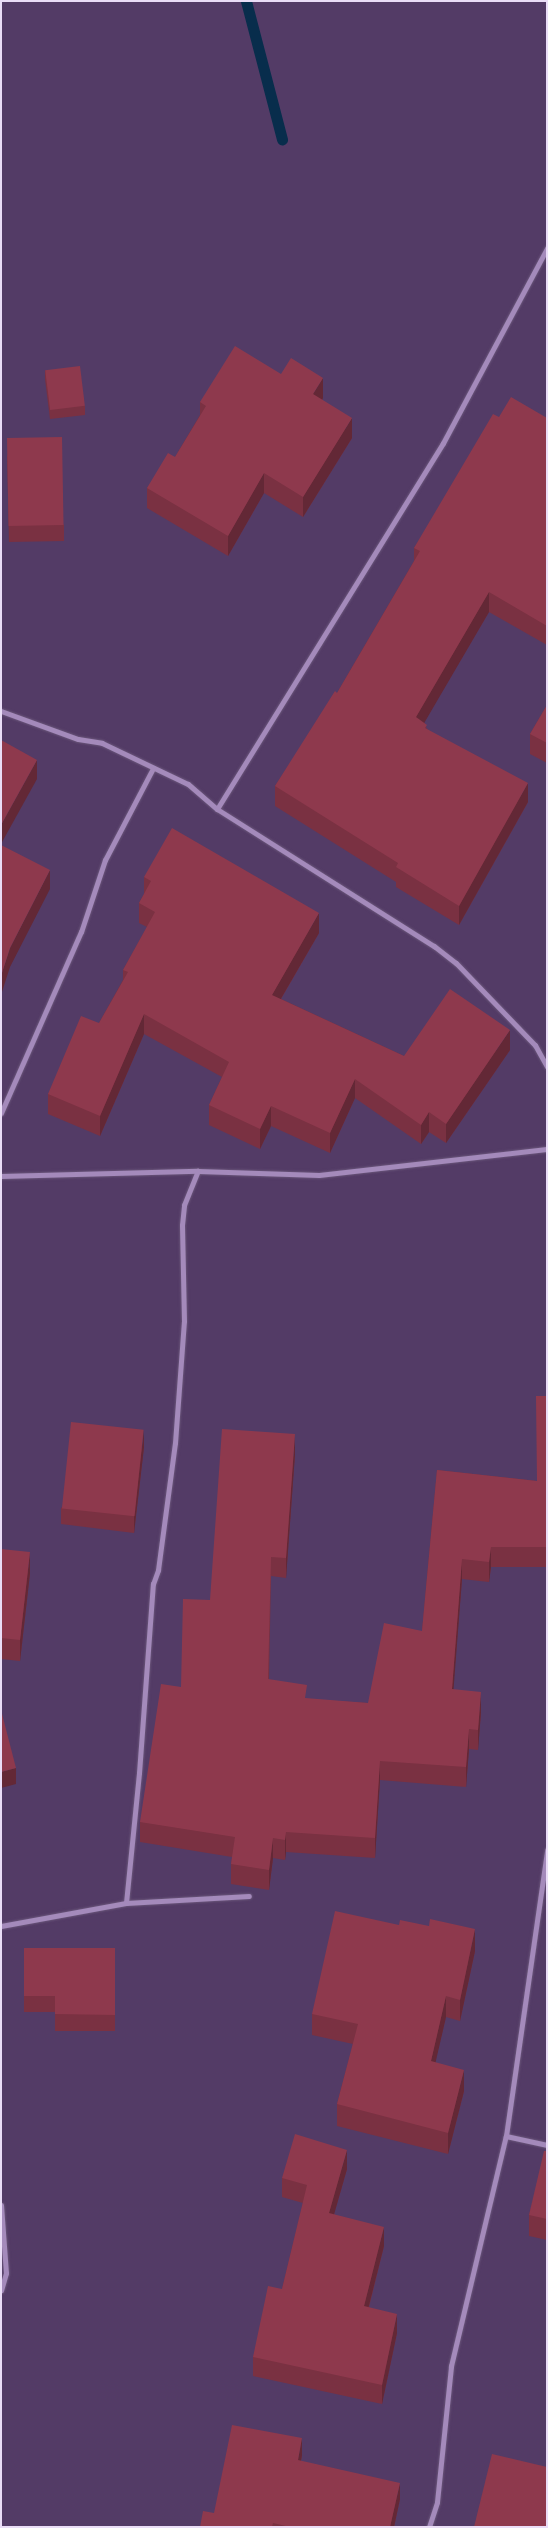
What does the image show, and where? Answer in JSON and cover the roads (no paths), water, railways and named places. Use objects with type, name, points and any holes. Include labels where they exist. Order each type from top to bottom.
[{"type":"street","points":[[217,809],[443,443],[547,248]]},
{"type":"street","points":[[1,711],[78,739],[102,743],[188,784],[217,809],[441,951],[535,1045],[547,1068]]},
{"type":"street","points":[[1,1113],[81,932],[105,860],[153,768]]},
{"type":"street","points":[[1,1176],[198,1171],[319,1175],[547,1149]]},
{"type":"street","points":[[126,1903],[139,1774],[153,1584],[158,1570],[175,1443],[183,1350],[182,1225],[184,1205],[198,1171]]},
{"type":"street","points":[[430,2527],[437,2502],[451,2366],[506,2136],[547,1850]]},
{"type":"street","points":[[1,1926],[126,1903],[249,1896]]},
{"type":"street","points":[[506,2136],[547,2145]]},
{"type":"street","points":[[1,2205],[6,2273],[1,2290]]},
{"type":"waterway","points":[[246,1],[282,139]]}]
